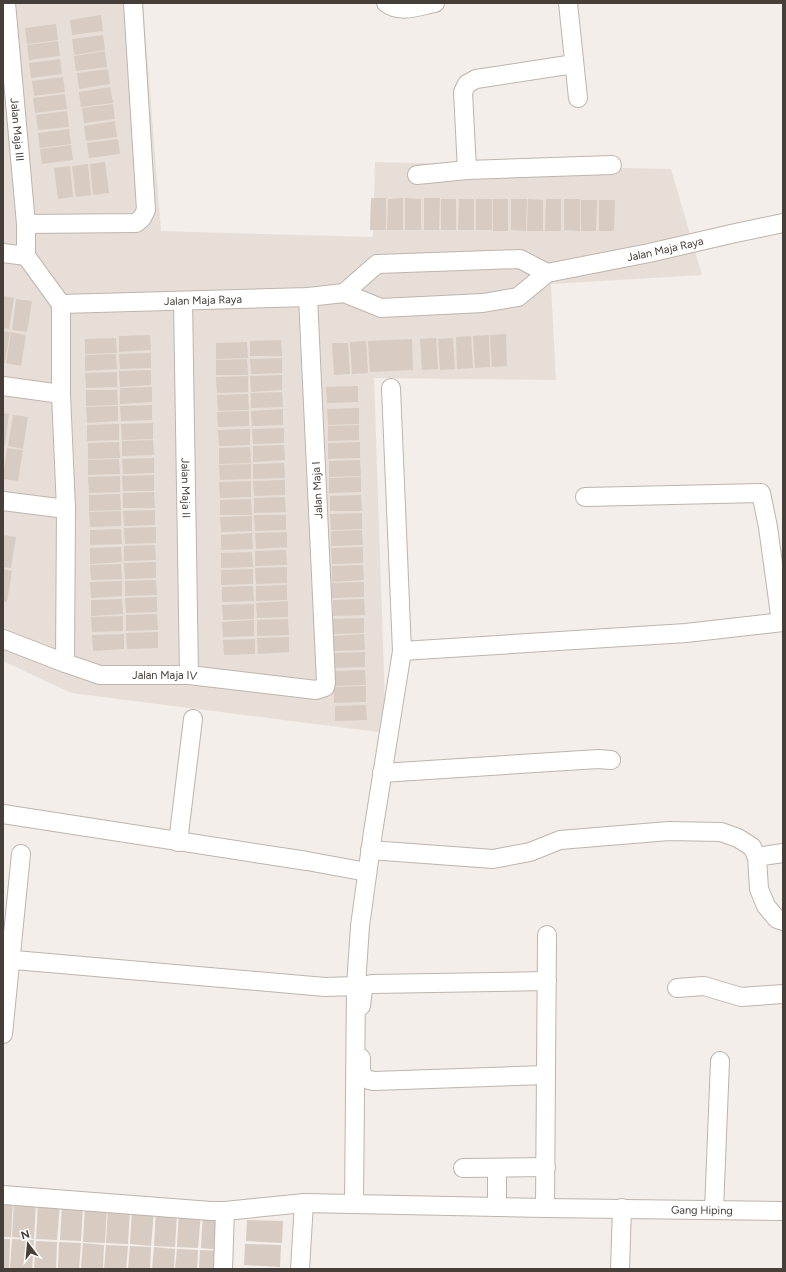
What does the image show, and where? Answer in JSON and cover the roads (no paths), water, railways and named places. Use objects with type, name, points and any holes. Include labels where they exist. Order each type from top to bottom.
[{"type":"street","name":"Jalan Maja III","points":[[6,3],[11,140],[26,224],[26,256]]},
{"type":"street","points":[[26,224],[136,223],[142,218],[146,210],[132,3]]},
{"type":"street","points":[[386,3],[392,8],[401,10],[436,3]]},
{"type":"street","points":[[568,3],[578,98]]},
{"type":"street","points":[[467,170],[463,92],[466,84],[476,79],[574,64]]},
{"type":"street","points":[[417,175],[467,170],[612,165]]},
{"type":"street","name":"Jalan Maja Raya","points":[[547,273],[649,253],[783,223]]},
{"type":"street","points":[[3,253],[26,256],[61,304],[61,394],[66,509],[65,663]]},
{"type":"street","points":[[520,259],[547,273],[518,297],[483,303],[381,308],[344,293],[377,264],[520,259]]},
{"type":"street","name":"Jalan Maja Raya","points":[[61,304],[308,297],[344,293]]},
{"type":"street","name":"Jalan Maja I","points":[[308,297],[326,682]]},
{"type":"street","name":"Jalan Maja II","points":[[183,301],[189,675]]},
{"type":"street","points":[[3,386],[61,394]]},
{"type":"street","points":[[354,1204],[356,986],[360,926],[370,850],[402,652],[391,388]]},
{"type":"street","points":[[402,652],[686,633],[782,622],[768,527],[761,493],[585,497]]},
{"type":"street","points":[[3,500],[66,509]]},
{"type":"street","name":"Jalan Maja IV","points":[[3,639],[100,675],[189,675],[316,690],[325,687],[326,682]]},
{"type":"street","points":[[178,842],[193,719]]},
{"type":"street","points":[[382,773],[598,759],[611,760]]},
{"type":"street","points":[[3,814],[307,861],[367,872]]},
{"type":"street","points":[[370,850],[493,859],[530,852],[560,840],[677,831],[721,832],[738,838],[752,847],[756,856],[759,889],[766,906],[777,919],[783,921]]},
{"type":"street","points":[[756,856],[783,853]]},
{"type":"street","points":[[3,1034],[7,959],[21,854]]},
{"type":"street","points":[[545,1208],[547,935]]},
{"type":"street","points":[[7,959],[325,987],[356,986]]},
{"type":"street","points":[[546,1075],[368,1080],[361,1072],[361,993],[366,985],[372,984],[547,981]]},
{"type":"street","points":[[677,988],[704,986],[741,997],[783,994]]},
{"type":"street","points":[[714,1210],[720,1061]]},
{"type":"street","points":[[463,1168],[546,1167]]},
{"type":"street","points":[[497,1168],[497,1207]]},
{"type":"street","name":"Gang Hiping","points":[[3,1195],[225,1211],[304,1203],[783,1211]]},
{"type":"street","points":[[300,1269],[304,1203]]},
{"type":"street","points":[[620,1269],[622,1208]]},
{"type":"street","points":[[223,1269],[225,1211]]}]
